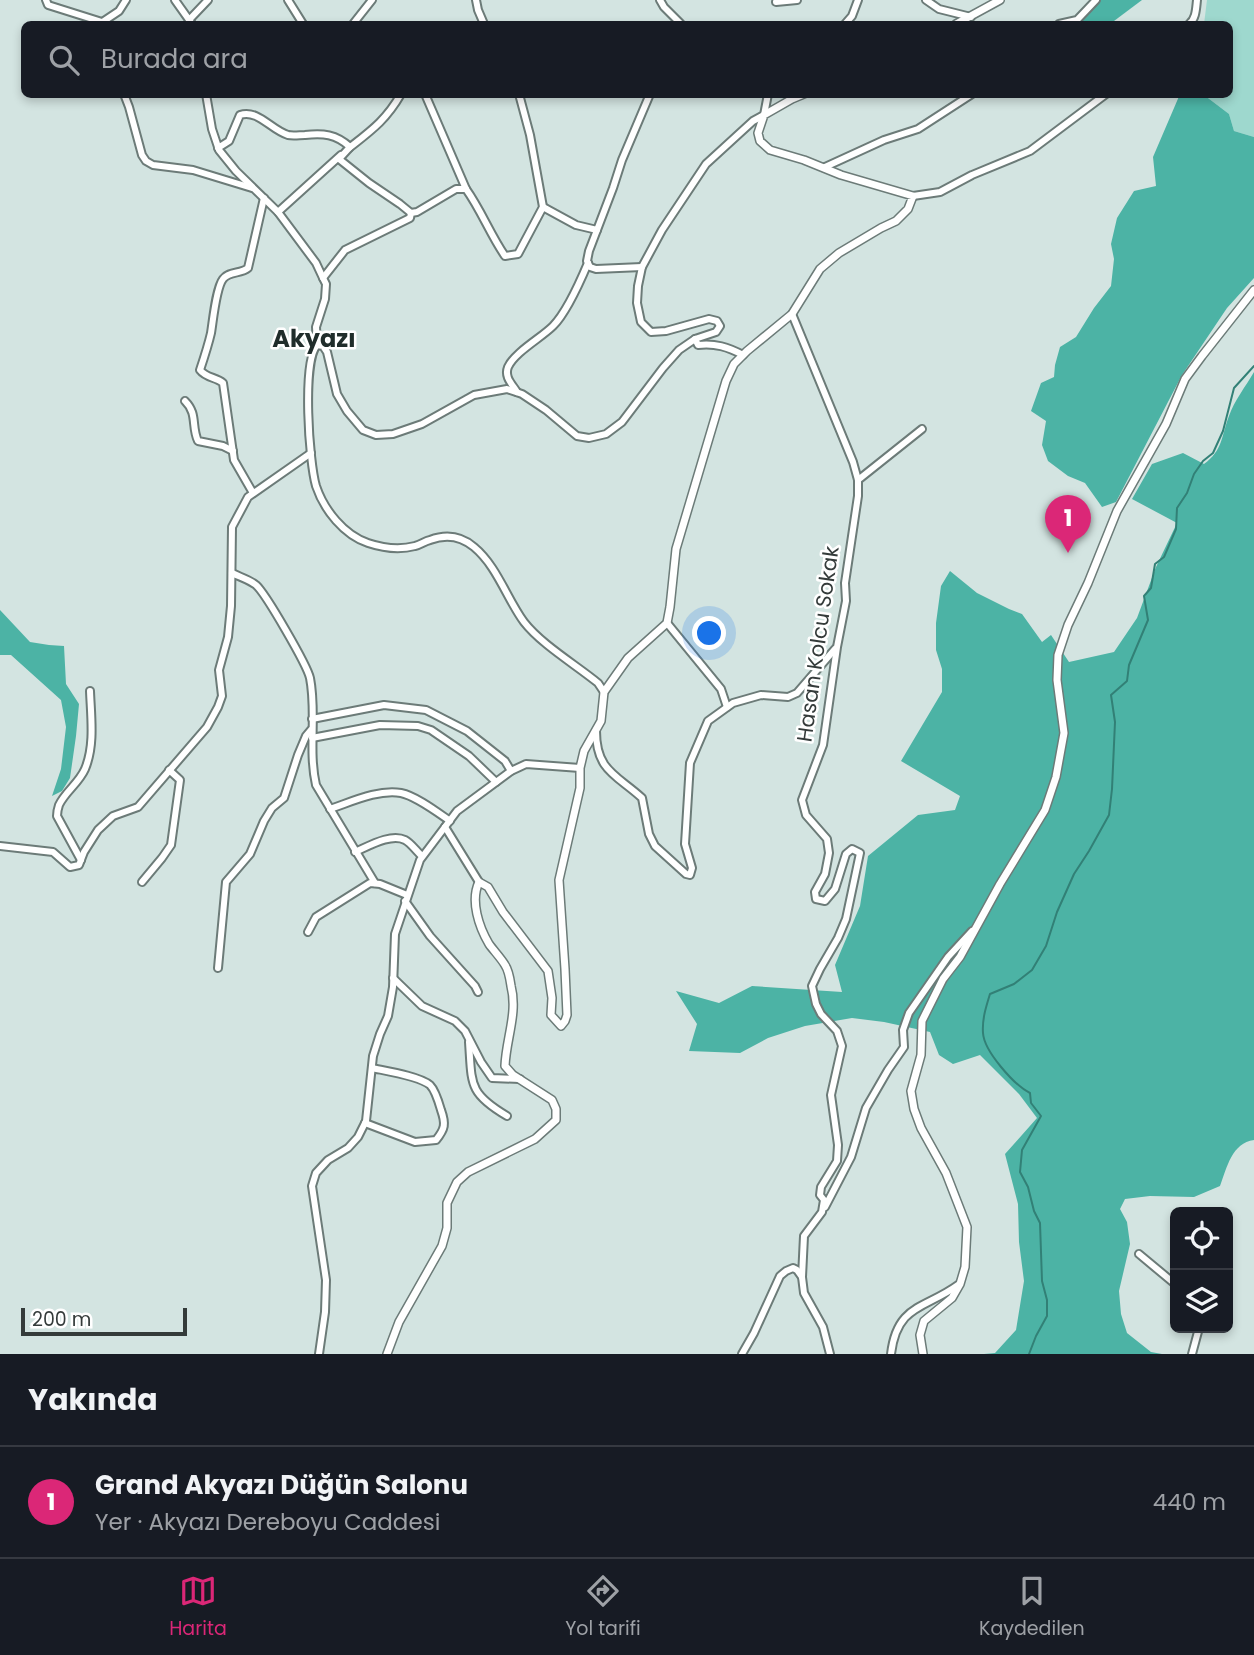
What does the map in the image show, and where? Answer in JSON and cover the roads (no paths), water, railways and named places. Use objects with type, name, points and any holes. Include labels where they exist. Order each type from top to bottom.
[{"type":"main road","points":[[962,21],[1000,0]]},
{"type":"main road","points":[[387,1354],[399,1322],[442,1246],[447,1228],[447,1203],[457,1182],[468,1172],[535,1139],[556,1120],[552,1100],[513,1075],[505,1066],[514,1007],[512,989],[507,967],[488,942],[477,915],[476,888],[479,882],[488,887],[503,912],[548,971],[552,998],[551,1016],[561,1026],[567,1014],[559,880],[580,788],[580,768],[584,751],[601,721],[604,692],[628,658],[667,623],[676,549],[726,382],[734,364],[792,314],[820,269],[839,253],[896,221],[908,209],[913,196],[770,150],[760,141],[758,133],[764,115],[794,98]]},
{"type":"main road","points":[[923,1354],[920,1335],[924,1321],[952,1298],[960,1284],[965,1268],[967,1227],[946,1173],[914,1110],[911,1091],[921,1055],[922,1021],[943,979],[960,957],[1045,810],[1056,777],[1064,733],[1058,656],[1068,625],[1117,511],[1166,424],[1185,379],[1254,290]]},
{"type":"street","points":[[46,0],[48,5],[95,21]]},
{"type":"street","points":[[104,21],[119,11],[126,0]]},
{"type":"street","points":[[175,0],[190,21]]},
{"type":"street","points":[[192,21],[208,0]]},
{"type":"street","points":[[288,0],[301,21]]},
{"type":"street","points":[[355,21],[372,0]]},
{"type":"street","points":[[476,0],[483,21]]},
{"type":"street","points":[[660,0],[676,21]]},
{"type":"street","points":[[776,2],[797,0]]},
{"type":"street","points":[[848,21],[858,0]]},
{"type":"street","points":[[926,0],[939,9],[971,17]]},
{"type":"street","points":[[1072,21],[1077,20],[1096,0]]},
{"type":"street","points":[[1193,21],[1198,0]]},
{"type":"street","points":[[126,98],[146,161],[153,165],[193,170],[254,188]]},
{"type":"street","points":[[207,98],[218,148],[236,171],[278,212],[316,263],[326,284],[326,299],[316,327],[317,345],[313,350],[308,375],[311,453],[317,486],[330,513],[348,532],[366,542],[388,548],[415,546],[450,535],[466,541],[487,561],[525,623],[539,638],[598,683],[604,692]]},
{"type":"street","points":[[278,212],[350,147],[378,126],[399,98]]},
{"type":"street","points":[[427,98],[466,189],[505,256],[518,254],[543,207],[520,98]]},
{"type":"street","points":[[517,392],[508,378],[509,366],[554,324],[579,284],[622,160],[648,98]]},
{"type":"street","points":[[317,345],[323,346],[327,352],[337,394],[348,411],[363,430],[376,435],[393,434],[422,424],[474,395],[507,389],[523,394],[577,436],[589,438],[606,434],[622,422],[679,350],[716,332],[720,326],[717,321],[709,319],[666,331],[651,332],[641,322],[636,303],[638,286],[642,267],[662,230],[706,164],[752,121],[764,115],[767,98]]},
{"type":"street","points":[[825,167],[884,140],[918,129],[966,98]]},
{"type":"street","points":[[913,196],[940,192],[971,175],[1030,151],[1101,98]]},
{"type":"street","points":[[218,148],[229,141],[240,115],[247,113],[290,136],[330,134],[350,147]]},
{"type":"street","points":[[350,147],[339,159],[411,213],[456,189],[466,189]]},
{"type":"street","points":[[253,493],[234,460],[223,383],[204,376],[200,370],[223,279],[248,268],[264,198]]},
{"type":"street","points":[[543,207],[576,225],[597,230]]},
{"type":"street","points":[[323,278],[345,250],[410,218],[411,213]]},
{"type":"street","points":[[588,264],[596,269],[642,267]]},
{"type":"street","name":"Hasan Kolcu Sokak","points":[[792,314],[858,480],[845,583],[846,601],[836,647],[823,744],[802,800],[807,815],[827,839],[829,853],[825,874],[815,892],[816,899],[825,901],[835,889],[846,854],[852,849],[860,853],[846,919],[812,986],[816,1004],[821,1014],[837,1031],[842,1046],[831,1095],[838,1145],[837,1161],[821,1187],[820,1195],[824,1200],[822,1212]]},
{"type":"street","points":[[695,340],[698,345],[726,346],[743,355]]},
{"type":"street","points":[[185,401],[193,411],[195,436],[198,441],[233,451]]},
{"type":"street","points":[[858,480],[922,429]]},
{"type":"street","points":[[0,846],[54,852],[71,867],[79,865],[98,830],[113,816],[138,807],[206,727],[222,695],[219,670],[228,637],[232,527],[248,497],[311,453]]},
{"type":"street","points":[[232,573],[258,587],[283,625],[309,676],[313,772],[316,785],[355,852],[374,883],[406,898],[430,936],[478,992]]},
{"type":"street","points":[[667,623],[721,689],[727,707]]},
{"type":"street","points":[[596,729],[597,752],[606,766],[642,798],[649,834],[655,846],[690,875],[692,868],[685,844],[690,763],[708,722],[733,703],[761,695],[788,697],[797,693],[836,647]]},
{"type":"street","points":[[81,859],[57,816],[60,804],[85,769],[92,724],[90,691]]},
{"type":"street","points":[[312,719],[384,705],[426,709],[467,730],[505,761],[510,771]]},
{"type":"street","points":[[218,968],[226,882],[250,853],[272,808],[284,798],[306,737],[380,725],[418,726],[431,730],[469,756],[496,782]]},
{"type":"street","points":[[319,1354],[326,1280],[312,1186],[316,1173],[328,1160],[348,1148],[365,1124],[373,1056],[388,1016],[395,934],[422,856],[457,811],[510,771],[526,764],[580,768]]},
{"type":"street","points":[[142,882],[171,845],[180,780],[169,770]]},
{"type":"street","points":[[330,809],[370,796],[402,793],[428,806],[447,824],[479,882]]},
{"type":"street","points":[[355,852],[394,838],[406,840],[422,856]]},
{"type":"street","points":[[308,932],[316,917],[374,883]]},
{"type":"street","points":[[830,1354],[823,1327],[804,1293],[804,1236],[822,1212],[851,1157],[866,1108],[904,1047],[903,1030],[909,1013],[948,957],[979,923]]},
{"type":"street","points":[[393,978],[422,1006],[455,1021],[465,1031],[492,1078],[520,1079]]},
{"type":"street","points":[[469,1040],[472,1079],[477,1094],[507,1116]]},
{"type":"street","points":[[365,1124],[415,1142],[436,1140],[445,1124],[430,1086],[415,1078],[372,1068]]},
{"type":"street","points":[[1139,1254],[1170,1280]]},
{"type":"street","points":[[742,1354],[780,1276],[793,1268],[802,1277]]},
{"type":"street","points":[[891,1354],[901,1321],[913,1310],[945,1295],[960,1284]]},
{"type":"street","points":[[1192,1354],[1198,1333]]},
{"type":"waterway","points":[[1029,1354],[1047,1316],[1047,1300],[1042,1281],[1040,1223],[1020,1172],[1022,1150],[1041,1116],[1031,1103],[1030,1093],[1008,1075],[989,1049],[983,1033],[985,1013],[990,994],[1014,984],[1032,970],[1046,946],[1074,874],[1109,815],[1115,722],[1111,695],[1127,681],[1129,665],[1148,620],[1144,596],[1151,588],[1155,564],[1164,557],[1176,529],[1177,508],[1187,493],[1194,474],[1213,453],[1223,431],[1234,388],[1254,366]]},
{"type":"place","name":"Grand Akyazı Düğün Salonu","points":[[1068,553]]},
{"type":"district","name":"Akyazı","points":[[314,339]]}]
